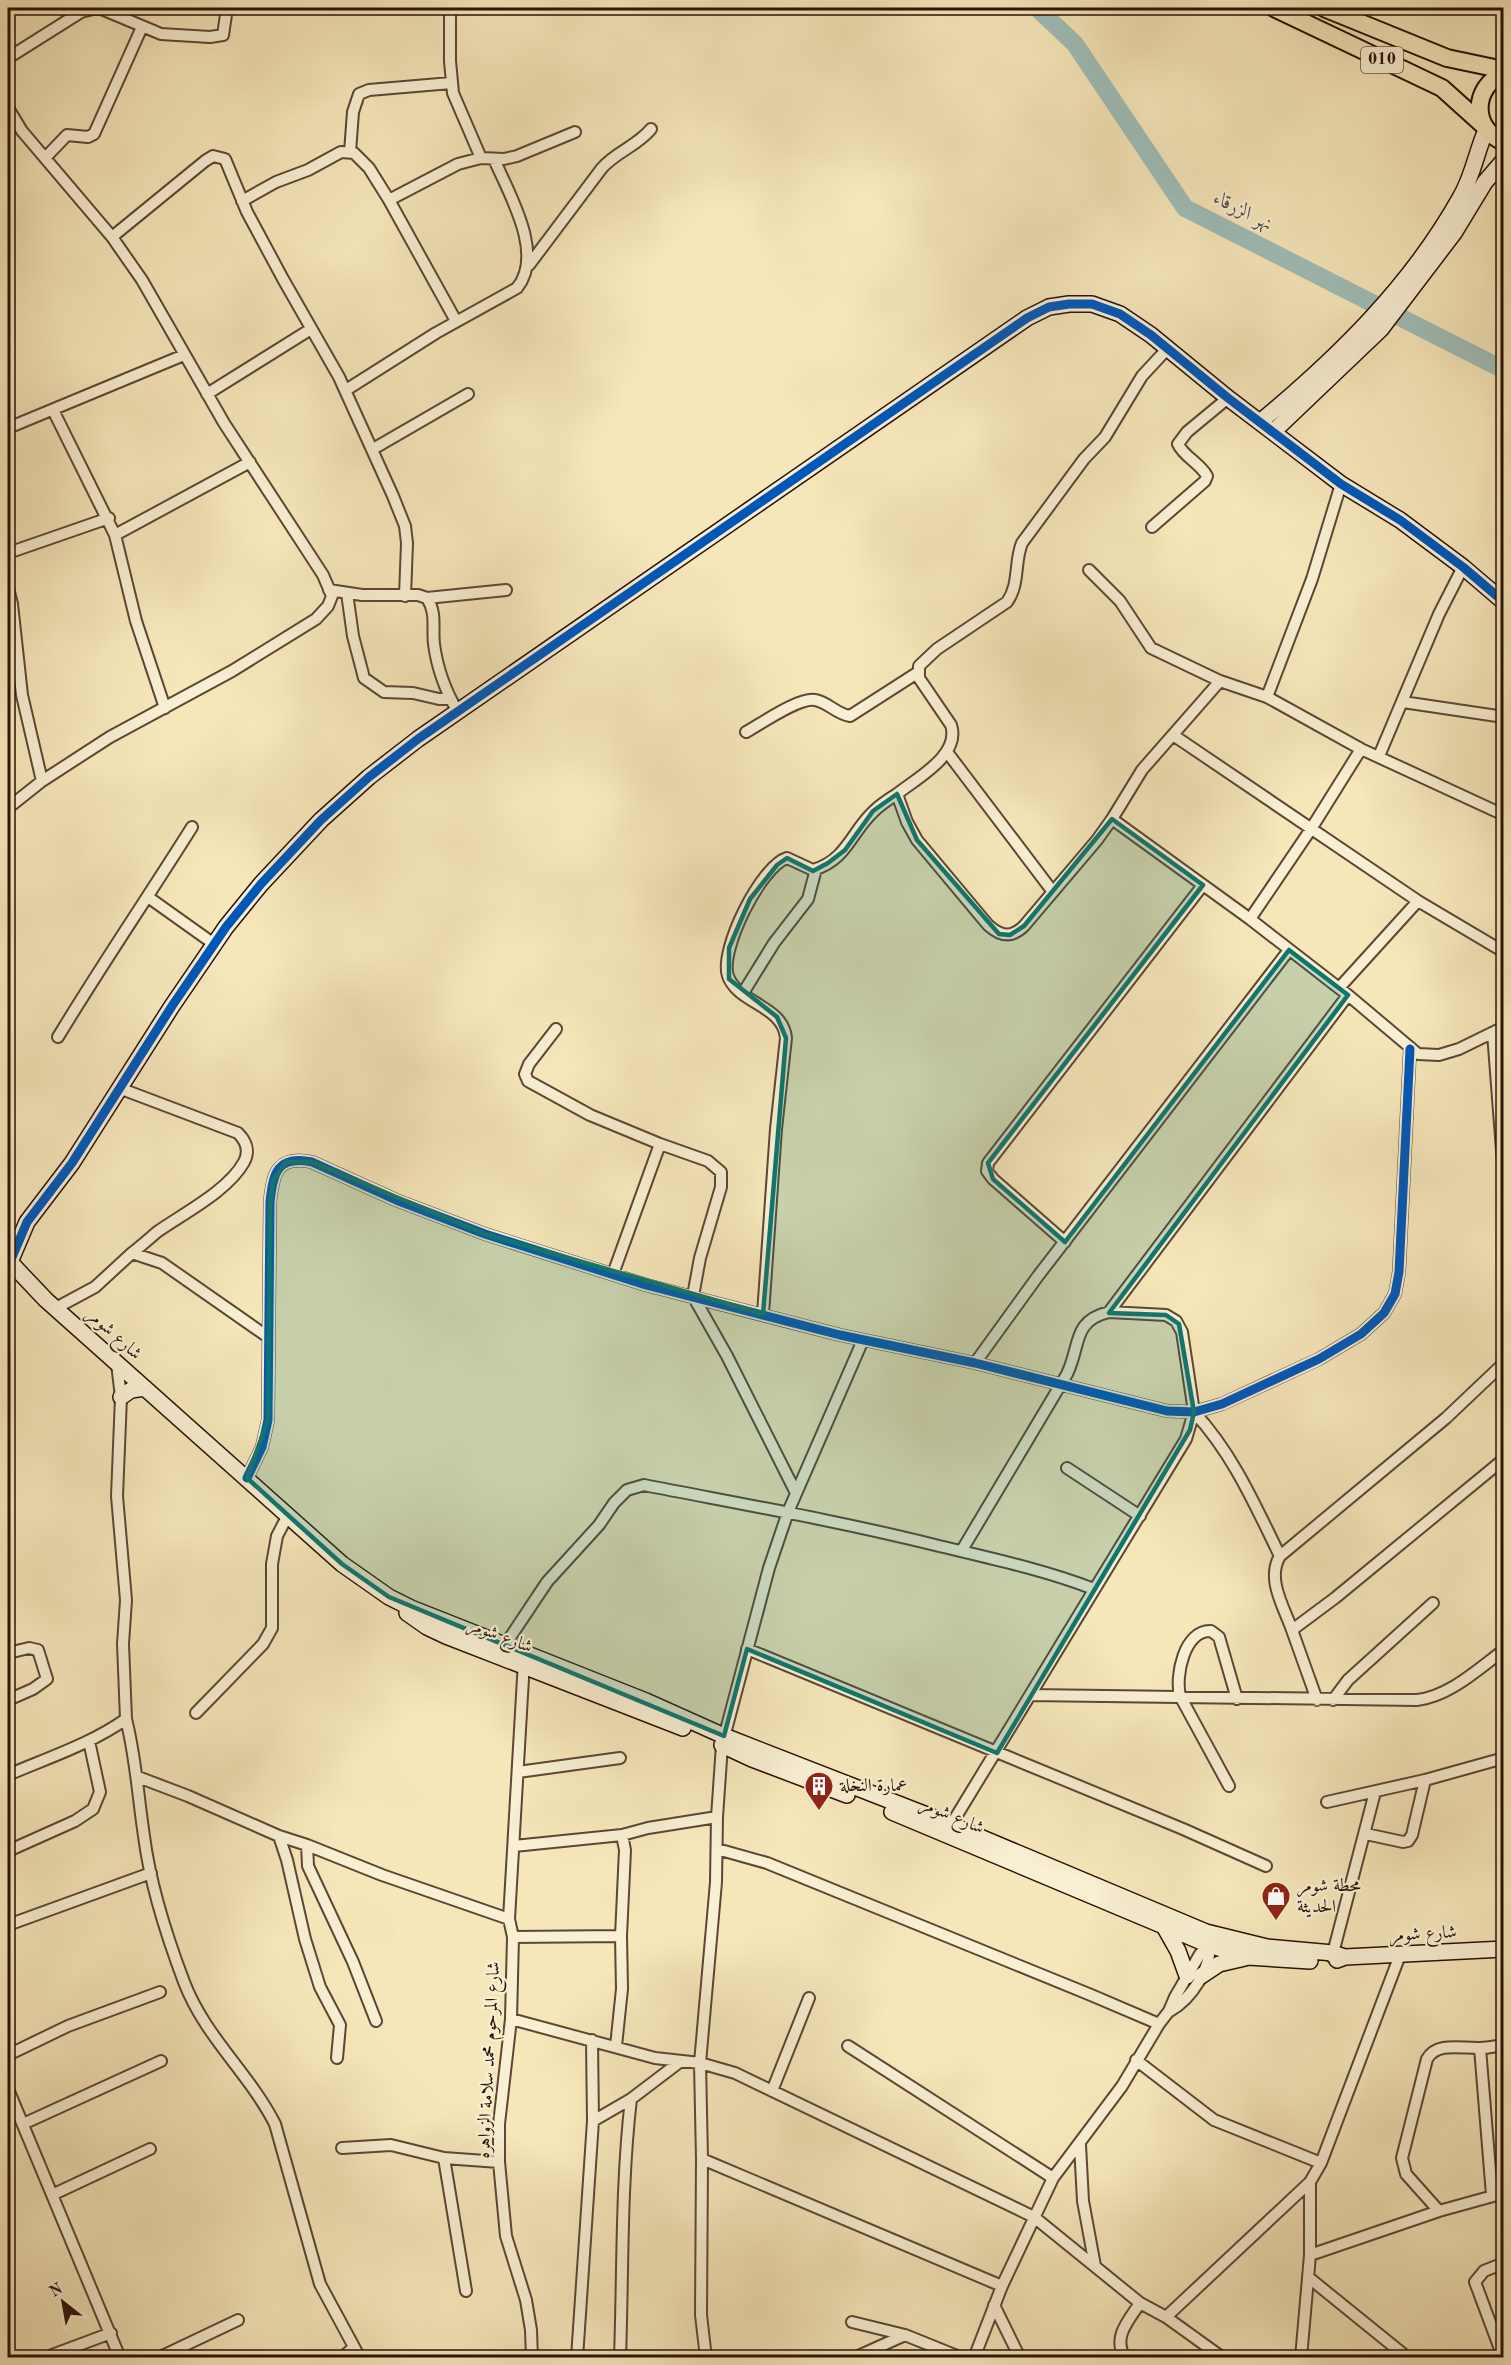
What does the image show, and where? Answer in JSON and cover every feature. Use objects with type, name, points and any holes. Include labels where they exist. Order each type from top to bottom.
[{"type":"main road","name":"010","points":[[1274,8],[1442,88],[1503,142]]},
{"type":"main road","name":"010","points":[[1324,8],[1447,58],[1503,72]]},
{"type":"main road","name":"010","points":[[1484,127],[1479,109],[1481,94],[1490,81],[1503,72]]},
{"type":"street","points":[[8,58],[81,12],[98,8],[112,11],[161,34],[219,37],[224,32],[227,8]]},
{"type":"street","points":[[450,9],[451,83],[461,114],[481,158]]},
{"type":"street","points":[[45,158],[67,135],[88,137],[94,134],[142,27]]},
{"type":"street","points":[[350,152],[353,112],[359,94],[369,90],[451,83]]},
{"type":"street","points":[[8,108],[22,131],[112,237],[142,280],[207,394],[323,575],[332,597],[328,606],[316,619],[232,671],[110,737],[42,781],[8,808]]},
{"type":"street","points":[[1400,295],[1461,197],[1473,173],[1484,127]]},
{"type":"street","points":[[346,390],[456,321],[517,288],[524,280],[529,265],[602,168],[608,161],[639,142],[651,129]]},
{"type":"street","points":[[389,200],[458,164],[481,158],[517,156],[575,132]]},
{"type":"street","points":[[242,201],[276,182],[308,170],[341,152],[350,152],[361,157],[389,200],[456,321]]},
{"type":"street","points":[[112,237],[213,156],[219,155],[225,159],[242,201],[346,390],[373,448],[405,526],[408,554],[405,596]]},
{"type":"street","points":[[494,159],[519,220],[529,265]]},
{"type":"street","points":[[1273,432],[1375,326],[1454,233],[1485,182],[1503,160]]},
{"type":"street","points":[[9,1261],[27,1222],[72,1163],[214,944],[261,884],[321,820],[369,777],[418,739],[454,705],[1027,318],[1050,307],[1092,304],[1120,314],[1168,348],[1228,398],[1341,484],[1400,520],[1463,567],[1503,602]]},
{"type":"street","points":[[1260,422],[1375,326]]},
{"type":"street","points":[[207,394],[311,329]]},
{"type":"street","points":[[746,732],[807,700],[822,701],[839,713],[849,716],[917,673],[926,658],[937,649],[985,619],[1007,602],[1013,593],[1017,553],[1022,543],[1084,459],[1105,437],[1135,387],[1168,348]]},
{"type":"street","points":[[8,428],[184,355]]},
{"type":"street","points":[[373,448],[468,394]]},
{"type":"street","points":[[1152,527],[1205,481],[1207,476],[1203,470],[1182,452],[1178,444],[1187,432],[1228,398]]},
{"type":"street","points":[[53,410],[109,518],[136,621],[165,708]]},
{"type":"street","points":[[115,535],[250,462]]},
{"type":"street","points":[[1267,697],[1312,579],[1341,484]]},
{"type":"street","points":[[8,554],[109,518]]},
{"type":"street","points":[[1379,756],[1439,615],[1463,567]]},
{"type":"street","points":[[1089,570],[1120,601],[1151,648],[1220,681],[1267,697],[1361,749],[1503,815]]},
{"type":"street","points":[[8,588],[12,604],[22,695],[42,781]]},
{"type":"street","points":[[329,590],[347,593],[418,595],[427,598],[506,590]]},
{"type":"street","points":[[347,593],[353,636],[364,678],[384,692],[413,693],[454,705]]},
{"type":"street","points":[[427,598],[434,618],[434,644],[454,705]]},
{"type":"street","points":[[763,1314],[776,1129],[786,1038],[777,1017],[743,993],[729,979],[726,962],[729,948],[750,899],[783,859],[794,859],[810,869],[816,869],[845,850],[873,811],[947,752],[954,733],[951,725],[917,673]]},
{"type":"street","points":[[897,794],[917,840],[994,931],[1005,936],[1020,931],[1097,840],[1142,770],[1220,681]]},
{"type":"street","points":[[1403,702],[1503,717]]},
{"type":"street","points":[[1173,735],[1418,901],[1503,952]]},
{"type":"street","points":[[1250,919],[1311,829],[1361,749]]},
{"type":"street","points":[[947,752],[1053,892]]},
{"type":"street","points":[[1112,819],[1250,919],[1343,991],[1418,1054],[1439,1055],[1497,1038]]},
{"type":"street","points":[[58,1037],[102,963],[148,897],[192,827]]},
{"type":"street","points":[[743,993],[774,943],[808,899],[816,869]]},
{"type":"street","points":[[1065,1242],[993,1179],[987,1172],[988,1163],[1203,885]]},
{"type":"street","points":[[148,897],[214,944]]},
{"type":"street","points":[[1109,1312],[1343,991],[1418,901]]},
{"type":"street","points":[[975,1363],[1196,1068],[1289,950]]},
{"type":"street","points":[[1503,1027],[1497,1038],[1503,1176]]},
{"type":"street","points":[[556,1029],[529,1064],[525,1074],[528,1081],[590,1115],[708,1161],[719,1169],[722,1176],[721,1187],[698,1267],[693,1296],[727,1356],[795,1491]]},
{"type":"street","points":[[247,1478],[262,1447],[268,1420],[273,1181],[279,1168],[286,1162],[298,1159],[312,1162],[396,1200],[485,1234],[646,1285],[862,1340],[975,1363],[1152,1409],[1194,1412],[1232,1400],[1319,1359],[1361,1334],[1390,1305],[1395,1294],[1399,1272],[1410,1049]]},
{"type":"street","points":[[56,1308],[95,1287],[156,1233],[232,1178],[245,1161],[247,1149],[245,1140],[238,1133],[119,1088]]},
{"type":"street","points":[[613,1274],[660,1144]]},
{"type":"street","points":[[8,1235],[27,1222]]},
{"type":"street","points":[[132,1253],[162,1263],[268,1337]]},
{"type":"street","name":"شارع شومر","points":[[9,1261],[117,1364],[342,1564],[427,1627],[524,1660],[723,1740],[951,1825],[1248,1957],[1337,1957],[1503,1949]]},
{"type":"street","points":[[951,1825],[1184,1444],[1194,1412],[1182,1332],[1176,1321],[1166,1315],[1109,1312],[1094,1318],[1081,1328],[1074,1358],[1060,1385],[962,1550]]},
{"type":"street","points":[[706,2358],[701,2315],[700,2063],[709,1973],[723,1740],[769,1568],[795,1491],[862,1340]]},
{"type":"street","points":[[1317,1700],[1274,1581],[1274,1568],[1280,1556],[1446,1418],[1503,1363]]},
{"type":"street","points":[[117,1364],[121,1397],[117,1497],[126,1600],[123,1644],[126,1719],[138,1777],[144,1838],[151,1873],[185,1983],[199,2012],[221,2048],[264,2101],[275,2124],[320,2283],[360,2358]]},
{"type":"street","points":[[121,1397],[131,1390],[145,1388]]},
{"type":"street","points":[[1194,1412],[1210,1429],[1241,1475],[1280,1556]]},
{"type":"street","points":[[1292,1630],[1335,1598],[1503,1459]]},
{"type":"street","points":[[1067,1468],[1140,1516]]},
{"type":"street","points":[[505,1645],[547,1582],[627,1490],[644,1485],[788,1512],[962,1550],[1035,1569],[1094,1589]]},
{"type":"street","points":[[196,1713],[262,1644],[272,1628],[272,1564],[277,1536],[288,1515]]},
{"type":"street","name":"شارع شومر","points":[[389,1597],[505,1645],[524,1660]]},
{"type":"street","points":[[1333,1700],[1348,1680],[1433,1603]]},
{"type":"street","points":[[1229,1786],[1180,1696],[1177,1679],[1182,1660],[1193,1640],[1206,1631],[1216,1634],[1221,1642],[1237,1699]]},
{"type":"street","points":[[8,1653],[28,1648],[38,1650],[47,1679],[33,1689],[8,1700]]},
{"type":"street","points":[[747,1649],[1184,1829],[1266,1866]]},
{"type":"street","points":[[1030,1695],[1408,1701],[1432,1697],[1448,1690],[1503,1650]]},
{"type":"street","name":"شارع المرحوم محمد سلامة الزواهره","points":[[524,1660],[509,1919],[513,1937],[511,2019],[499,2124],[499,2162],[506,2236],[526,2300],[531,2330],[532,2358]]},
{"type":"street","points":[[8,1775],[89,1741],[126,1719]]},
{"type":"street","name":"شارع شومر","points":[[723,1740],[752,1759],[933,1829],[1165,1928],[1208,1939],[1227,1938],[1267,1947],[1337,1957]]},
{"type":"street","points":[[8,1851],[75,1821],[93,1809],[100,1792],[89,1741]]},
{"type":"street","points":[[518,1772],[620,1758]]},
{"type":"street","points":[[1327,1802],[1425,1780],[1503,1758]]},
{"type":"street","points":[[138,1777],[279,1836],[509,1919]]},
{"type":"street","points":[[1366,1834],[1408,1842],[1412,1835],[1425,1780]]},
{"type":"street","points":[[1337,1957],[1375,1792]]},
{"type":"street","points":[[514,1846],[622,1835],[648,1828],[717,1817]]},
{"type":"street","points":[[616,2046],[622,1989],[621,1936],[625,1850],[622,1835]]},
{"type":"street","points":[[279,1836],[287,1860],[305,1939],[320,1987],[340,2025],[337,2058]]},
{"type":"street","points":[[306,1845],[308,1866],[353,1962],[376,2021]]},
{"type":"street","points":[[717,1849],[767,1863],[1159,2024]]},
{"type":"street","points":[[8,1925],[151,1873]]},
{"type":"street","points":[[1165,1928],[1194,1976]]},
{"type":"street","points":[[513,1937],[621,1936]]},
{"type":"street","points":[[974,2358],[1002,2286],[1053,2178],[1080,2145],[1122,2086],[1159,2024],[1169,2011],[1183,2002],[1194,1976],[1209,1958],[1208,1939]]},
{"type":"street","points":[[1166,2317],[1310,2182],[1321,2163],[1400,1955]]},
{"type":"street","points":[[1194,1976],[1219,1964],[1248,1957]]},
{"type":"street","points":[[8,2055],[68,2026],[160,1992]]},
{"type":"street","points":[[772,2091],[809,1998]]},
{"type":"street","points":[[511,2019],[656,2058],[700,2063],[735,2073],[1034,2217],[1140,2303],[1166,2317],[1223,2358]]},
{"type":"street","points":[[577,2358],[593,2121],[592,2040]]},
{"type":"street","points":[[1439,2211],[1406,2174],[1402,2158],[1429,2055],[1438,2049],[1503,2045]]},
{"type":"street","points":[[848,2046],[1053,2178]]},
{"type":"street","points":[[1310,2255],[1439,2211],[1498,2194],[1480,2048]]},
{"type":"street","points":[[23,2124],[161,2061]]},
{"type":"street","points":[[593,2121],[631,2099],[681,2061]]},
{"type":"street","points":[[1136,2061],[1214,2120],[1321,2163]]},
{"type":"street","points":[[8,2089],[54,2194],[120,2358]]},
{"type":"street","points":[[620,2358],[625,2171],[627,2124],[631,2099]]},
{"type":"street","points":[[342,2148],[392,2145],[444,2158],[499,2162]]},
{"type":"street","points":[[1080,2145],[1083,2201],[1095,2266]]},
{"type":"street","points":[[54,2194],[150,2149]]},
{"type":"street","points":[[444,2158],[466,2291]]},
{"type":"street","points":[[702,2159],[1002,2286]]},
{"type":"street","points":[[1301,2358],[1310,2255],[1310,2182]]},
{"type":"street","points":[[1503,2263],[1484,2271],[1475,2282],[1503,2357]]},
{"type":"street","points":[[1308,2277],[1408,2358]]},
{"type":"street","points":[[1125,2358],[1119,2340],[1140,2303]]},
{"type":"street","points":[[994,2305],[1020,2358]]},
{"type":"street","points":[[158,2358],[238,2320]]},
{"type":"street","points":[[852,2322],[905,2335],[962,2358]]},
{"type":"street","points":[[44,2358],[111,2333]]},
{"type":"street","points":[[854,2358],[905,2335]]},
{"type":"street","points":[[342,2358],[353,2348]]},
{"type":"highlighted area","points":[[897,794],[917,840],[999,934],[1010,935],[1024,926],[1112,819],[1203,885],[988,1163],[993,1179],[1065,1242],[1289,950],[1348,995],[1109,1313],[1166,1315],[1179,1324],[1194,1412],[1190,1430],[997,1753],[747,1649],[724,1736],[389,1597],[342,1564],[247,1478],[268,1420],[270,1202],[273,1181],[286,1162],[312,1162],[485,1234],[763,1314],[786,1038],[777,1017],[729,979],[729,948],[750,899],[777,865],[787,858],[813,871],[828,863],[845,850],[873,811]]},
{"type":"waterway","name":"نهر الزرقاء","points":[[1037,8],[1075,44],[1185,208],[1504,370]]},
{"type":"cycle path","points":[[10,1262],[27,1222],[72,1163],[172,1006],[226,927],[261,884],[321,820],[369,777],[418,739],[1027,318],[1049,307],[1092,304],[1120,314],[1151,335],[1228,398],[1341,484],[1400,520],[1463,567],[1504,602]]},
{"type":"cycle path","points":[[247,1478],[262,1447],[268,1420],[271,1192],[275,1175],[284,1164],[291,1161],[312,1162],[396,1200],[485,1234],[646,1285],[840,1335],[975,1363],[1167,1411],[1194,1412],[1222,1404],[1319,1359],[1361,1334],[1384,1313],[1395,1294],[1399,1272],[1410,1049]]},
{"type":"place","name":"عمارة النخلة","points":[[819,1812]]},
{"type":"place","name":"محطة شومر الحديثة","points":[[1276,1922]]}]
